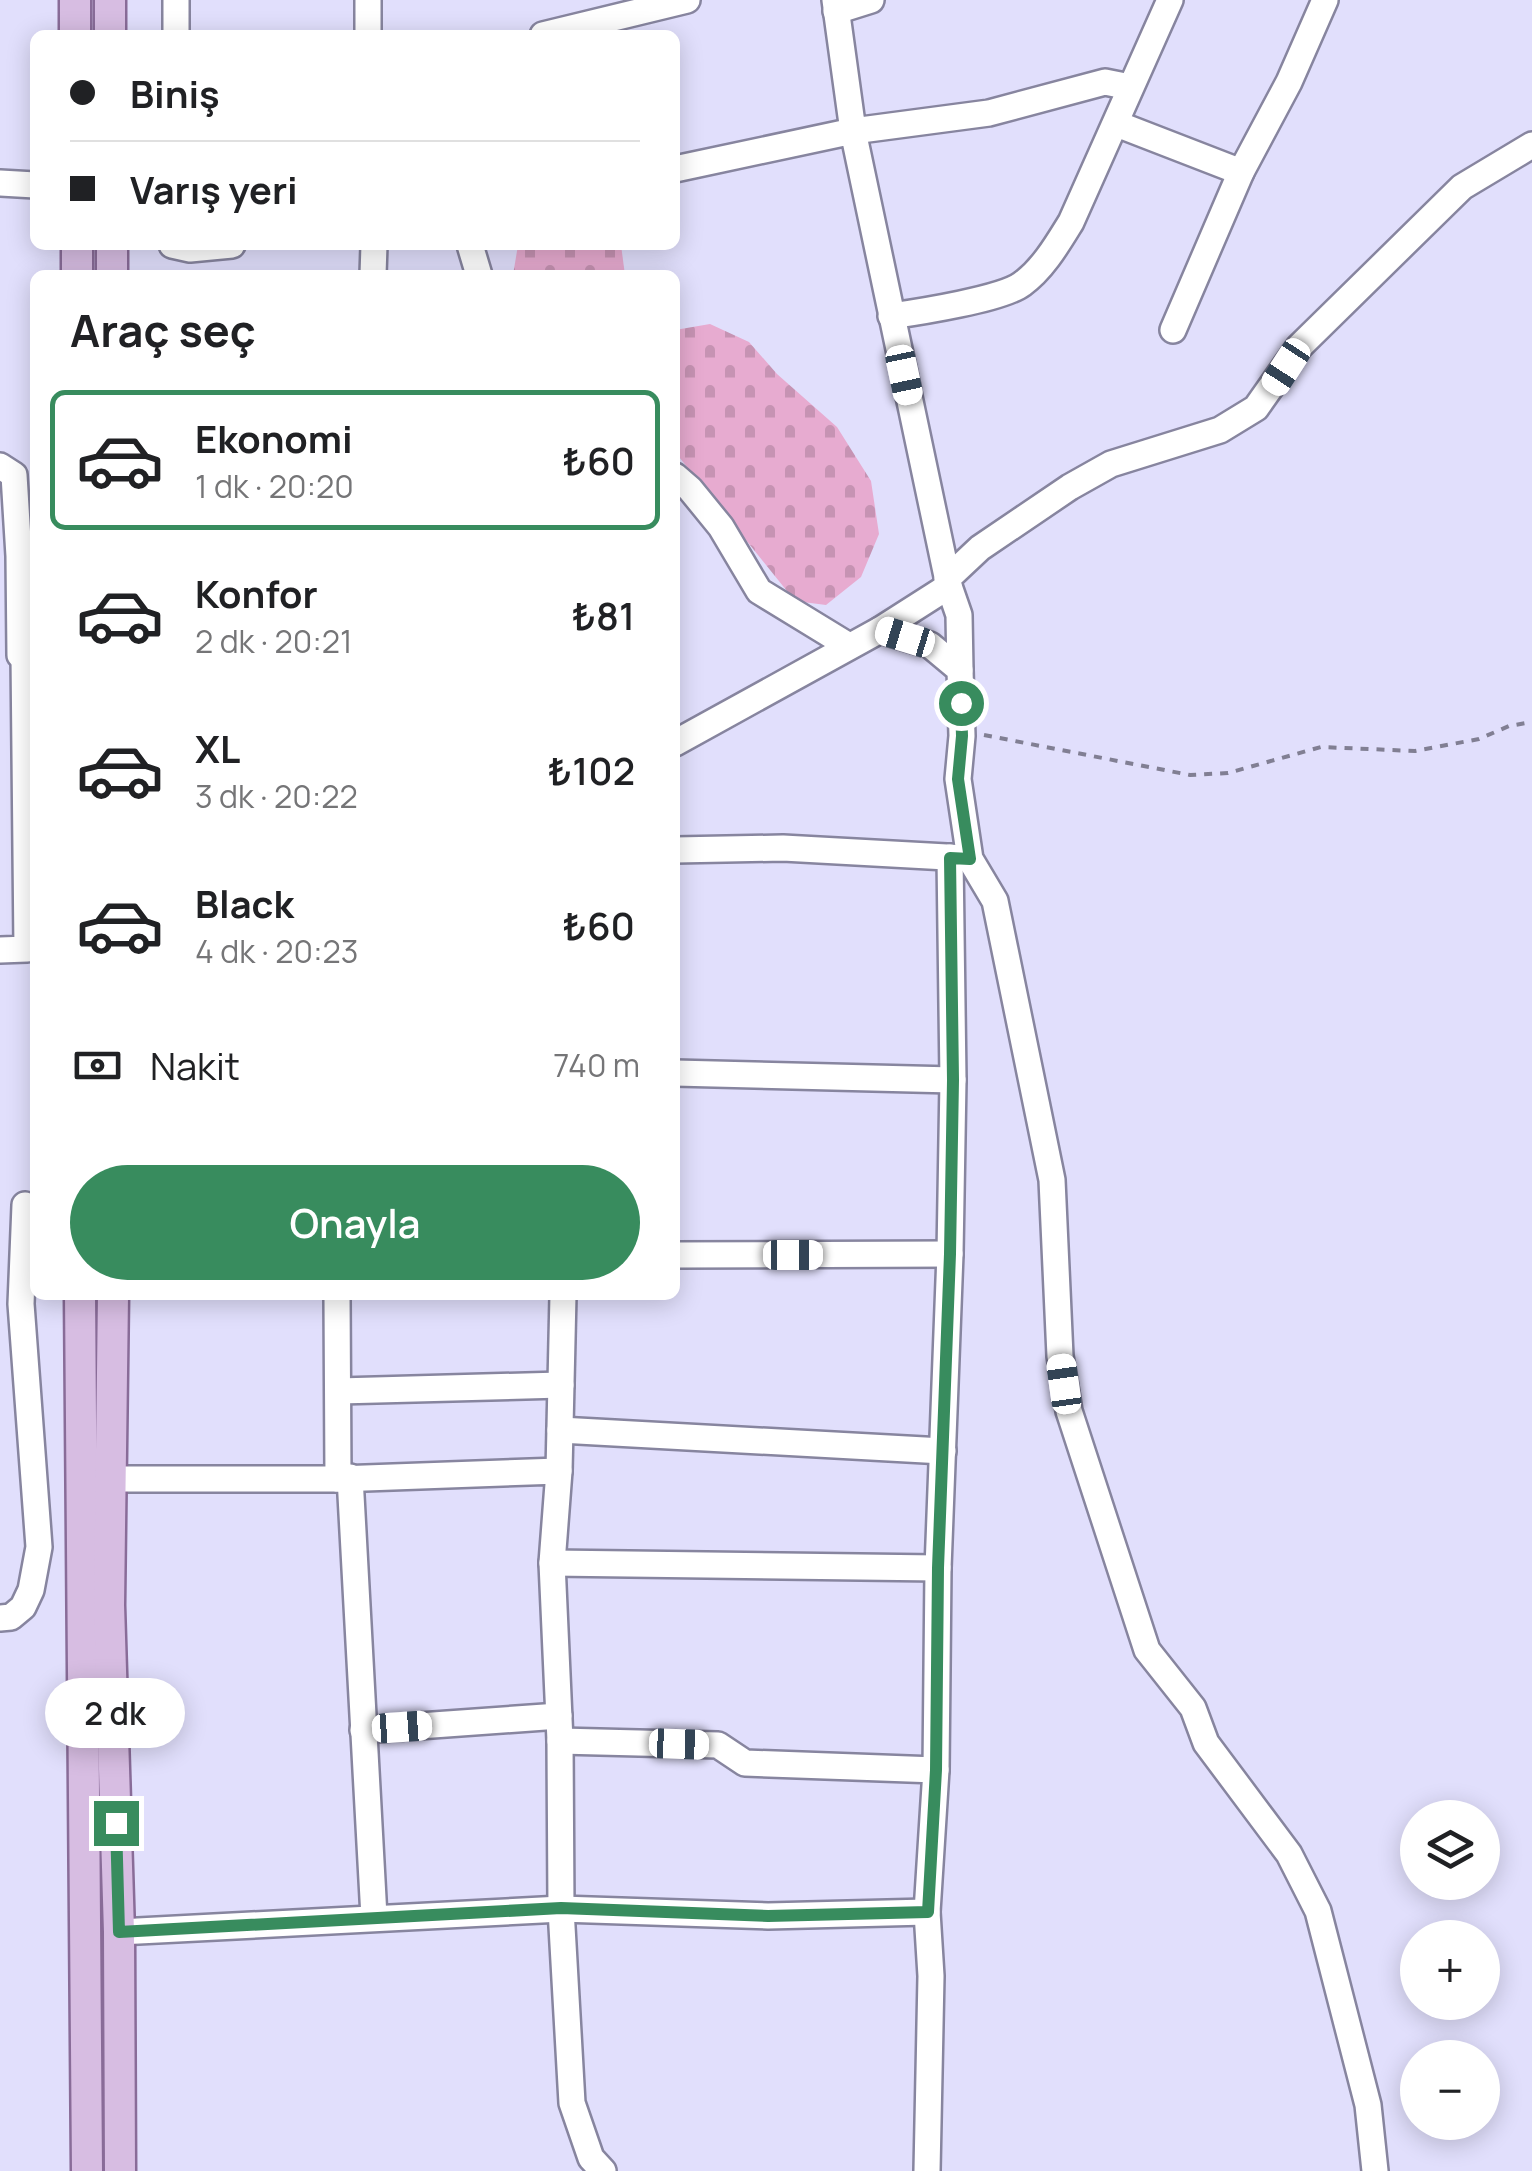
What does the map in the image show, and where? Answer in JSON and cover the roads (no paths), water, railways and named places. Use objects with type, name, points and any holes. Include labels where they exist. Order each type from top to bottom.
[{"type":"main road","points":[[74,0],[75,30]]},
{"type":"main road","points":[[110,0],[110,30]]},
{"type":"main road","points":[[80,1300],[86,2171]]},
{"type":"main road","points":[[112,1300],[109,1605],[119,1932],[120,2171]]},
{"type":"street","points":[[176,0],[176,30]]},
{"type":"street","points":[[368,0],[368,30]]},
{"type":"street","points":[[563,30],[686,0]]},
{"type":"street","points":[[871,0],[835,6],[853,131],[948,582],[959,615],[960,858],[938,1568],[936,1770],[928,1912],[931,1976],[927,2171]]},
{"type":"street","points":[[892,316],[934,310],[1021,286],[1052,253],[1072,222],[1170,0]]},
{"type":"street","points":[[1173,330],[1241,172],[1325,0]]},
{"type":"street","points":[[680,168],[853,131],[989,113],[1104,82],[1130,87]]},
{"type":"street","points":[[1117,124],[1241,172]]},
{"type":"street","points":[[680,739],[880,630],[948,582],[980,548],[1070,487],[1111,464],[1220,430],[1256,408],[1299,347],[1462,187],[1532,146]]},
{"type":"street","points":[[0,182],[30,185]]},
{"type":"street","points":[[0,466],[14,474],[19,556],[27,949],[0,950]]},
{"type":"street","points":[[680,482],[721,527],[759,591],[849,646]]},
{"type":"street","points":[[880,630],[930,645],[960,670]]},
{"type":"street","points":[[680,850],[783,848],[960,858],[995,901],[1052,1180],[1060,1356],[1069,1410],[1147,1650],[1193,1708],[1206,1743],[1289,1854],[1318,1911],[1368,2105],[1375,2171]]},
{"type":"street","points":[[680,1073],[953,1080]]},
{"type":"street","points":[[0,1618],[11,1617],[23,1607],[39,1546],[21,1304],[20,1206]]},
{"type":"street","points":[[680,1256],[950,1254]]},
{"type":"street","points":[[337,1300],[344,1478],[374,1917]]},
{"type":"street","points":[[563,1300],[559,1471],[552,1563],[560,1728],[561,1908],[572,2103],[591,2158],[603,2171]]},
{"type":"street","points":[[339,1390],[561,1385]]},
{"type":"street","points":[[560,1430],[942,1451]]},
{"type":"street","points":[[110,1479],[344,1478],[559,1471]]},
{"type":"street","points":[[552,1563],[938,1568]]},
{"type":"street","points":[[364,1730],[560,1728],[718,1745],[745,1764],[936,1770]]},
{"type":"street","points":[[119,1932],[561,1908],[768,1916],[928,1912]]}]
